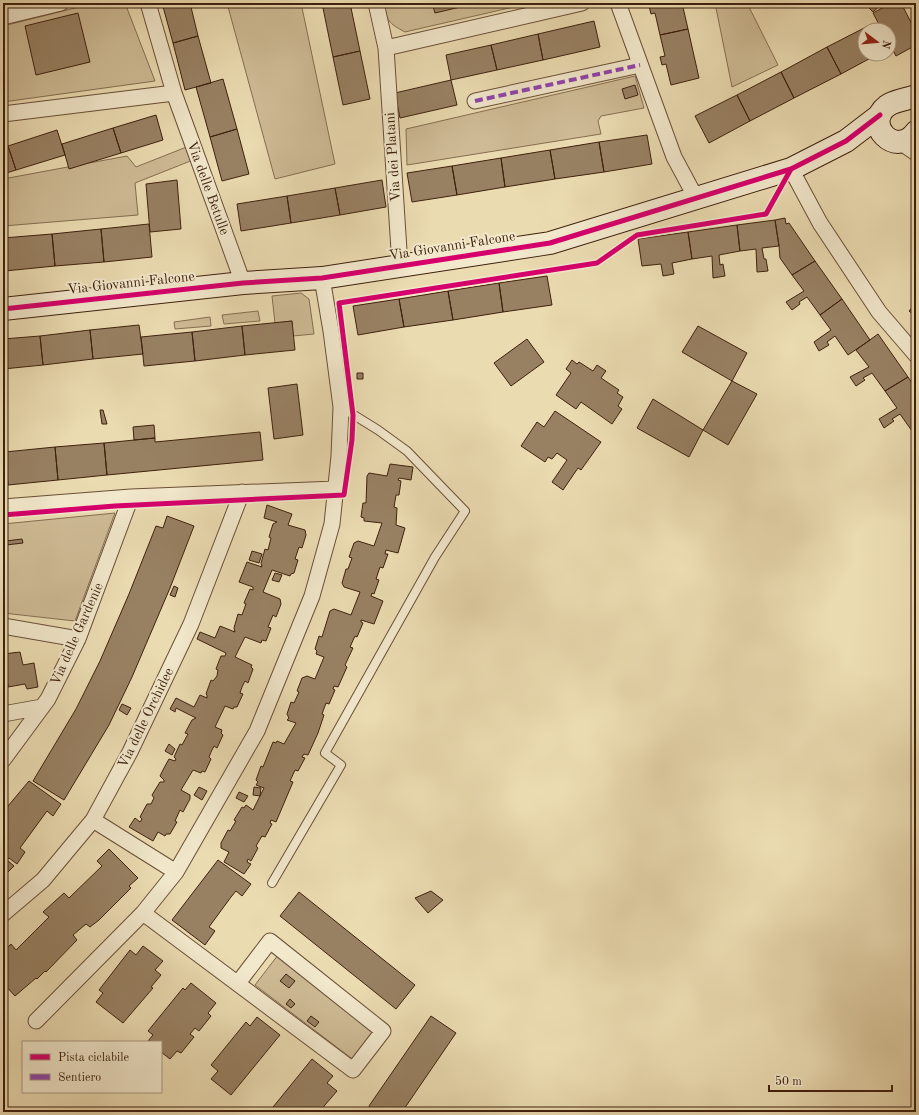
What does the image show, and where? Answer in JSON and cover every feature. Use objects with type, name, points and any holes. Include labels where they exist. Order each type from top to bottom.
[{"type":"street","points":[[3,17],[61,3]]},
{"type":"street","name":"Via delle Betulle","points":[[148,3],[174,93],[243,283]]},
{"type":"street","name":"Via dei Platani","points":[[376,3],[386,48],[400,266]]},
{"type":"street","points":[[386,48],[582,3]]},
{"type":"street","points":[[618,3],[674,157],[696,198]]},
{"type":"street","points":[[475,101],[640,65]]},
{"type":"street","points":[[3,114],[174,93]]},
{"type":"street","name":"Via Giovanni Falcone","points":[[3,309],[243,283],[322,278],[550,243],[791,169],[846,141],[880,115],[888,105],[911,103]]},
{"type":"street","name":"Via Giovanni Falcone","points":[[880,115],[879,128],[905,141]]},
{"type":"street","name":"Via Giovanni Falcone","points":[[846,141],[905,141]]},
{"type":"street","points":[[791,169],[820,223],[871,299],[916,355]]},
{"type":"street","points":[[36,1021],[144,913],[176,872],[257,731],[312,596],[332,524],[339,456],[341,407],[322,278]]},
{"type":"street","points":[[3,507],[130,497],[335,489]]},
{"type":"street","name":"Via delle Orchidee","points":[[3,914],[43,880],[93,820],[130,752],[191,624],[242,492]]},
{"type":"street","name":"Via delle Gardenie","points":[[3,760],[42,708],[78,640],[130,497]]},
{"type":"street","points":[[3,626],[78,640]]},
{"type":"street","points":[[3,714],[42,708]]},
{"type":"street","points":[[93,820],[176,872]]},
{"type":"street","points":[[144,913],[353,1070],[383,1031],[270,941],[238,983]]},
{"type":"lane","points":[[272,883],[341,765],[325,753],[435,557],[465,511],[407,451],[378,430],[341,407]]},
{"type":"shaded area","points":[[95,3],[125,3],[155,81],[3,102],[3,26]]},
{"type":"shaded area","points":[[227,3],[301,3],[335,164],[275,179]]},
{"type":"shaded area","points":[[384,3],[531,3],[405,32],[389,21]]},
{"type":"shaded area","points":[[715,3],[747,3],[778,65],[732,87]]},
{"type":"shaded area","points":[[635,76],[644,108],[601,116],[598,121],[601,134],[407,165],[406,129]]},
{"type":"shaded area","points":[[189,146],[193,160],[135,183],[138,215],[3,226],[3,179],[127,156],[136,167]]},
{"type":"shaded area","points":[[301,293],[309,299],[314,334],[293,336],[292,321],[275,323],[272,296]]},
{"type":"shaded area","points":[[258,311],[260,321],[224,324],[222,315]]},
{"type":"shaded area","points":[[210,317],[211,326],[175,329],[174,322]]},
{"type":"shaded area","points":[[115,513],[75,621],[3,613],[3,524]]},
{"type":"shaded area","points":[[278,955],[377,1033],[355,1061],[255,985]]},
{"type":"building","points":[[162,3],[190,3],[198,36],[173,43]]},
{"type":"building","points":[[350,3],[360,51],[333,57],[323,8]]},
{"type":"building","points":[[432,3],[477,3],[435,13]]},
{"type":"building","points":[[653,3],[682,3],[688,29],[660,35],[655,13],[651,14],[649,6],[653,5]]},
{"type":"building","points":[[864,3],[883,3],[873,12]]},
{"type":"building","points":[[892,3],[901,3],[916,32],[916,45],[897,55],[897,22],[878,22],[873,13]]},
{"type":"building","points":[[78,13],[90,62],[36,75],[25,26]]},
{"type":"building","points":[[594,21],[600,47],[543,60],[538,34]]},
{"type":"building","points":[[688,29],[699,78],[671,85],[666,64],[662,65],[660,57],[665,56],[660,35]]},
{"type":"building","points":[[857,32],[857,62],[863,62],[841,74],[827,47]]},
{"type":"building","points":[[538,34],[543,60],[497,70],[491,45]]},
{"type":"building","points":[[198,36],[211,83],[185,90],[173,43]]},
{"type":"building","points":[[491,45],[497,70],[451,80],[446,55]]},
{"type":"building","points":[[827,47],[841,74],[794,98],[781,72]]},
{"type":"building","points":[[360,51],[370,99],[343,105],[333,57]]},
{"type":"building","points":[[781,72],[794,98],[750,121],[737,95]]},
{"type":"building","points":[[223,79],[237,129],[210,137],[196,87]]},
{"type":"building","points":[[451,80],[457,105],[400,118],[395,93]]},
{"type":"building","points":[[635,85],[638,95],[625,99],[622,89]]},
{"type":"building","points":[[737,95],[750,121],[709,143],[695,116]]},
{"type":"building","points":[[156,115],[163,140],[121,153],[113,128]]},
{"type":"building","points":[[113,128],[121,153],[69,169],[62,144]]},
{"type":"building","points":[[237,129],[249,174],[222,181],[210,137]]},
{"type":"building","points":[[57,130],[65,155],[16,170],[8,146]]},
{"type":"building","points":[[647,135],[652,164],[604,172],[599,142]]},
{"type":"building","points":[[599,142],[604,172],[555,179],[550,150]]},
{"type":"building","points":[[8,146],[16,170],[3,174],[3,147]]},
{"type":"building","points":[[550,150],[555,179],[505,187],[501,158]]},
{"type":"building","points":[[501,158],[505,187],[457,195],[452,166]]},
{"type":"building","points":[[452,166],[457,195],[412,202],[407,173]]},
{"type":"building","points":[[177,180],[181,229],[150,232],[146,184]]},
{"type":"building","points":[[382,180],[386,207],[340,215],[335,188]]},
{"type":"building","points":[[335,188],[340,215],[291,223],[287,196]]},
{"type":"building","points":[[287,196],[291,223],[241,231],[237,204]]},
{"type":"building","points":[[785,218],[786,224],[789,223],[815,261],[792,275],[780,258],[775,220]]},
{"type":"building","points":[[775,220],[779,246],[762,248],[768,271],[757,272],[756,249],[740,251],[737,225]]},
{"type":"building","points":[[149,224],[152,257],[104,262],[101,229]]},
{"type":"building","points":[[737,225],[740,251],[719,255],[720,265],[723,264],[725,276],[713,278],[712,256],[692,259],[688,232]]},
{"type":"building","points":[[101,229],[104,262],[55,266],[52,234]]},
{"type":"building","points":[[688,232],[692,259],[672,263],[674,274],[663,276],[661,264],[642,266],[638,239]]},
{"type":"building","points":[[52,234],[55,266],[5,271],[3,238]]},
{"type":"building","points":[[815,261],[842,299],[820,315],[807,297],[799,302],[800,304],[792,310],[786,302],[804,291],[792,275]]},
{"type":"building","points":[[547,276],[552,305],[503,312],[499,283]]},
{"type":"building","points":[[499,283],[503,312],[453,320],[448,291]]},
{"type":"building","points":[[448,291],[453,320],[404,327],[399,299]]},
{"type":"building","points":[[399,299],[404,327],[358,335],[353,306]]},
{"type":"building","points":[[842,299],[870,340],[848,355],[835,336],[827,342],[829,345],[819,351],[814,342],[831,330],[820,315]]},
{"type":"building","points":[[916,303],[916,317],[909,311]]},
{"type":"building","points":[[292,321],[295,350],[245,355],[242,326]]},
{"type":"building","points":[[139,325],[143,354],[93,359],[90,330]]},
{"type":"building","points":[[242,326],[245,355],[195,361],[192,332]]},
{"type":"building","points":[[698,326],[747,353],[732,381],[682,352]]},
{"type":"building","points":[[90,330],[93,359],[43,365],[40,336]]},
{"type":"building","points":[[192,332],[195,361],[144,366],[141,337]]},
{"type":"building","points":[[878,334],[908,377],[885,391],[872,373],[863,378],[865,380],[856,386],[850,377],[869,367],[856,350]]},
{"type":"building","points":[[40,336],[43,365],[3,369],[3,339]]},
{"type":"building","points":[[527,339],[544,362],[511,386],[494,363]]},
{"type":"building","points":[[572,360],[577,364],[579,362],[593,371],[597,365],[606,371],[601,378],[619,390],[617,393],[623,397],[618,406],[622,409],[612,424],[581,402],[576,409],[556,395],[571,373],[566,369]]},
{"type":"building","points":[[357,373],[363,373],[363,379],[357,379]]},
{"type":"building","points":[[908,377],[916,389],[916,429],[912,431],[900,414],[892,419],[894,421],[884,428],[879,419],[897,408],[885,391]]},
{"type":"building","points":[[732,381],[757,394],[728,445],[703,430]]},
{"type":"building","points":[[297,384],[303,435],[274,439],[268,388]]},
{"type":"building","points":[[653,399],[703,430],[689,457],[637,428]]},
{"type":"building","points":[[100,410],[103,410],[107,424],[102,424]]},
{"type":"building","points":[[555,411],[601,442],[581,470],[578,468],[563,490],[552,482],[567,460],[557,453],[552,459],[548,457],[545,462],[521,446],[537,422],[544,427]]},
{"type":"building","points":[[154,425],[155,438],[134,440],[133,427]]},
{"type":"building","points":[[260,432],[263,460],[107,475],[104,443],[155,438],[155,442]]},
{"type":"building","points":[[104,443],[107,475],[58,480],[55,447]]},
{"type":"building","points":[[55,447],[58,480],[8,485],[5,452]]},
{"type":"building","points":[[5,452],[8,485],[3,485],[3,453]]},
{"type":"building","points":[[390,464],[413,467],[411,480],[399,478],[398,480],[401,481],[399,495],[396,495],[394,507],[397,508],[396,525],[405,528],[398,553],[386,550],[385,554],[388,554],[383,568],[380,567],[376,579],[379,580],[374,594],[372,593],[371,596],[383,601],[374,624],[361,620],[363,623],[357,637],[355,636],[350,647],[353,648],[345,665],[347,667],[338,687],[334,686],[333,689],[335,690],[329,704],[326,703],[318,733],[308,755],[304,754],[302,757],[305,758],[298,771],[295,770],[290,781],[293,782],[276,822],[271,820],[270,823],[272,824],[265,837],[262,836],[256,846],[258,848],[251,861],[248,859],[247,862],[251,864],[244,874],[224,862],[229,852],[221,848],[221,843],[228,830],[230,831],[236,821],[234,820],[242,807],[244,808],[246,805],[253,810],[264,788],[256,785],[258,782],[256,780],[261,766],[263,767],[273,742],[276,743],[277,741],[284,744],[296,723],[287,720],[289,718],[287,714],[291,702],[294,703],[299,692],[297,691],[302,678],[307,676],[315,679],[324,657],[316,654],[317,651],[315,649],[319,636],[322,637],[330,611],[334,609],[351,615],[360,592],[344,587],[342,583],[346,569],[348,569],[352,558],[349,557],[354,543],[358,541],[374,546],[382,523],[364,521],[364,518],[361,517],[363,503],[366,503],[367,476],[369,473],[387,476]]},
{"type":"building","points":[[267,505],[292,514],[288,525],[305,530],[306,535],[302,548],[299,547],[295,559],[298,560],[294,573],[290,576],[272,570],[263,592],[280,599],[281,604],[276,617],[273,615],[268,627],[271,628],[266,641],[262,640],[261,643],[245,637],[235,657],[252,665],[251,667],[253,669],[248,683],[245,681],[242,687],[240,693],[243,694],[237,707],[234,707],[233,709],[225,706],[215,727],[222,730],[221,733],[223,735],[217,748],[214,746],[211,752],[209,757],[211,759],[205,772],[202,771],[201,773],[193,770],[181,790],[190,795],[190,799],[183,812],[180,810],[175,821],[177,822],[170,834],[166,834],[165,836],[158,832],[153,841],[129,827],[135,818],[140,822],[142,819],[140,817],[147,804],[151,804],[154,798],[152,795],[160,782],[164,782],[160,776],[164,768],[169,759],[175,761],[176,759],[174,757],[180,744],[182,745],[188,734],[185,733],[192,720],[196,718],[176,708],[175,712],[170,709],[176,698],[194,707],[200,695],[207,698],[206,694],[211,680],[213,681],[217,676],[218,670],[216,669],[221,656],[225,656],[226,653],[197,639],[200,632],[215,638],[220,626],[235,632],[234,628],[238,614],[242,615],[246,604],[244,603],[250,589],[253,590],[253,587],[239,582],[247,562],[262,567],[261,563],[265,549],[268,550],[271,538],[269,537],[273,524],[277,522],[264,518]]},
{"type":"building","points":[[167,516],[194,526],[170,588],[132,677],[109,725],[64,800],[33,781],[76,709],[100,661],[156,526],[163,528]]},
{"type":"building","points":[[22,539],[23,543],[6,545],[6,541]]},
{"type":"building","points":[[252,551],[262,554],[259,563],[249,560]]},
{"type":"building","points":[[275,573],[282,575],[279,582],[272,580]]},
{"type":"building","points":[[174,586],[178,588],[175,597],[170,595]]},
{"type":"building","points":[[20,652],[23,665],[34,663],[38,687],[27,689],[25,684],[8,687],[8,684],[3,685],[3,654]]},
{"type":"building","points":[[122,704],[131,708],[127,715],[119,710]]},
{"type":"building","points":[[169,744],[175,749],[172,755],[165,751]]},
{"type":"building","points":[[29,781],[61,804],[53,816],[47,811],[20,848],[25,852],[17,864],[9,858],[7,860],[14,866],[4,876],[3,812]]},
{"type":"building","points":[[199,787],[207,791],[202,800],[194,795]]},
{"type":"building","points":[[254,787],[261,788],[260,796],[253,795]]},
{"type":"building","points":[[239,792],[248,796],[244,802],[236,798]]},
{"type":"building","points":[[109,849],[138,878],[129,886],[131,888],[99,920],[90,927],[86,924],[73,935],[77,940],[46,972],[45,971],[15,996],[3,983],[3,952],[11,944],[16,950],[49,917],[43,912],[64,893],[69,898],[102,866],[97,861]]},
{"type":"building","points":[[218,860],[251,884],[242,896],[236,891],[231,897],[209,927],[215,931],[205,945],[172,920]]},
{"type":"building","points":[[431,891],[443,900],[428,913],[415,898]]},
{"type":"building","points":[[299,892],[415,985],[396,1009],[280,916]]},
{"type":"building","points":[[143,946],[163,961],[155,970],[161,975],[151,987],[153,988],[123,1023],[96,1002],[103,993],[99,990],[130,950],[136,955]]},
{"type":"building","points":[[286,974],[295,981],[289,988],[280,981]]},
{"type":"building","points":[[191,983],[216,1003],[208,1013],[211,1016],[199,1031],[195,1028],[190,1034],[194,1037],[181,1053],[177,1051],[170,1059],[162,1053],[162,1041],[148,1041],[153,1035],[148,1031],[183,988],[185,990]]},
{"type":"building","points":[[290,999],[295,1004],[291,1008],[286,1004]]},
{"type":"building","points":[[311,1016],[319,1022],[315,1027],[307,1021]]},
{"type":"building","points":[[431,1016],[456,1033],[402,1112],[377,1112],[369,1106]]},
{"type":"building","points":[[257,1017],[280,1035],[231,1095],[211,1079],[218,1071],[211,1065],[246,1022],[250,1026]]},
{"type":"building","points":[[312,1059],[333,1076],[327,1083],[337,1091],[319,1112],[269,1112]]},
{"type":"marked path","points":[[475,101],[640,65]]},
{"type":"cycle path","points":[[3,309],[243,283],[322,278],[550,243],[791,169],[846,141],[880,115]]},
{"type":"cycle path","points":[[3,515],[115,506],[344,495],[352,440],[353,415],[339,303],[597,263],[637,235],[766,214],[791,169]]}]
